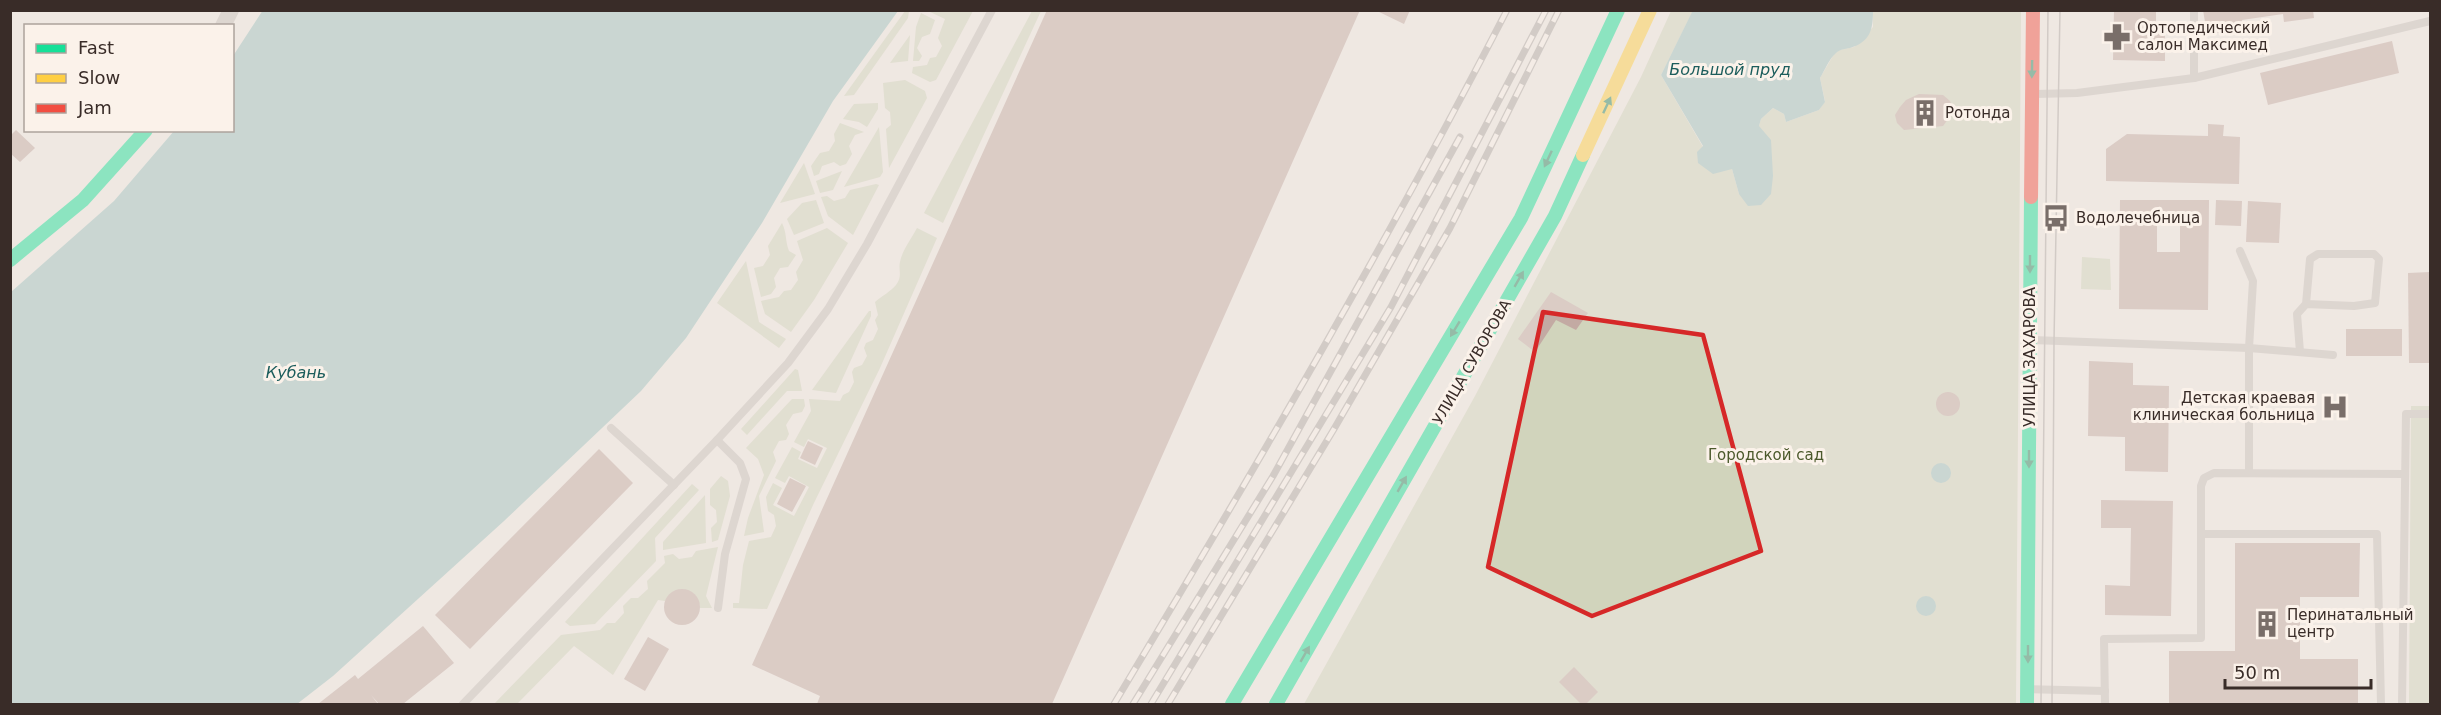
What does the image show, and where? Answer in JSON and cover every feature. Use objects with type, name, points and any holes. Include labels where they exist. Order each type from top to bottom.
[{"type":"main road","name":"УЛИЦА СУВОРОВА","points":[[1233,705],[1521,218],[1618,10]]},
{"type":"main road","name":"УЛИЦА СУВОРОВА","points":[[1276,705],[1555,216],[1650,10]]},
{"type":"main road","name":"УЛИЦА ЗАХАРОВА","points":[[2027,705],[2033,10]]},
{"type":"main road","points":[[10,260],[83,200],[144,132]]},
{"type":"street","points":[[224,24],[231,10]]},
{"type":"lane","points":[[463,705],[788,363],[828,309],[867,244],[992,10]]},
{"type":"lane","points":[[2194,10],[2194,78]]},
{"type":"lane","points":[[2031,93],[2077,93],[2194,78],[2430,21]]},
{"type":"lane","points":[[2240,251],[2253,281],[2249,348],[2249,473]]},
{"type":"lane","points":[[2300,352],[2297,314],[2306,303],[2310,259],[2318,254],[2374,254],[2379,259],[2375,303],[2354,306],[2306,303]]},
{"type":"lane","points":[[2030,340],[2249,348],[2333,355]]},
{"type":"lane","points":[[2402,705],[2406,414],[2430,414]]},
{"type":"lane","points":[[611,428],[674,485]]},
{"type":"lane","points":[[717,440],[740,462],[746,479],[725,554],[718,608]]},
{"type":"lane","points":[[2105,705],[2104,639],[2201,638],[2200,486],[2204,478],[2214,473],[2405,474]]},
{"type":"lane","points":[[2201,534],[2378,534],[2381,705]]},
{"type":"lane","points":[[2027,689],[2105,691]]},
{"type":"highlighted area","points":[[1543,312],[1703,335],[1761,551],[1592,616],[1488,567]]},
{"type":"green space","points":[[905,11],[909,11],[908,18],[854,95],[844,96]]},
{"type":"green space","points":[[928,11],[973,11],[936,80],[930,82],[912,73],[913,67],[927,65],[930,58],[936,57],[942,46],[938,38],[945,19]]},
{"type":"green space","points":[[1032,11],[1041,11],[943,223],[924,213]]},
{"type":"green space","name":"Городской сад","points":[[1671,11],[1693,11],[1661,75],[1703,147],[1732,169],[1739,194],[1761,119],[1773,108],[1784,114],[1786,122],[1819,110],[1825,101],[1820,78],[1834,54],[1839,50],[1854,47],[1873,27],[1873,11],[2021,11],[2016,704],[1304,704],[1475,396],[1641,77]]},
{"type":"green space","points":[[921,13],[935,20],[930,34],[922,37],[917,48],[922,56],[919,61],[913,61],[916,27]]},
{"type":"green space","points":[[910,35],[908,61],[890,63]]},
{"type":"green space","points":[[905,80],[925,91],[927,98],[889,168],[886,129],[891,125],[890,112],[885,108],[883,83]]},
{"type":"green space","points":[[878,103],[878,109],[867,127],[859,122],[843,119],[854,104]]},
{"type":"green space","points":[[840,123],[864,132],[855,135],[849,146],[852,154],[846,164],[840,166],[834,162],[822,166],[819,174],[814,176],[811,166],[820,153],[829,151],[835,141],[834,134]]},
{"type":"green space","points":[[879,127],[883,172],[880,177],[844,187]]},
{"type":"green space","points":[[804,163],[815,194],[780,203]]},
{"type":"green space","points":[[842,171],[833,190],[820,193],[816,181]]},
{"type":"green space","points":[[879,185],[853,235],[828,216],[821,197],[827,196],[834,201],[845,198],[850,190]]},
{"type":"green space","points":[[816,200],[824,223],[794,235],[787,219],[802,203]]},
{"type":"green space","points":[[782,223],[789,251],[796,255],[788,267],[780,268],[774,278],[776,287],[771,294],[761,297],[754,268],[763,266],[770,255],[768,246]]},
{"type":"green space","points":[[827,228],[848,243],[814,300],[791,332],[765,314],[761,301],[779,297],[784,291],[791,290],[798,280],[796,272],[803,260],[797,241]]},
{"type":"green space","points":[[917,228],[937,238],[880,368],[813,505],[767,609],[733,608],[733,603],[739,603],[743,565],[749,541],[771,537],[776,526],[774,515],[768,511],[766,497],[773,483],[782,488],[773,505],[794,516],[809,487],[789,476],[785,483],[775,478],[792,447],[801,452],[798,459],[817,468],[827,448],[808,439],[804,447],[794,442],[811,411],[809,399],[840,401],[843,395],[849,392],[854,382],[852,372],[854,368],[862,365],[867,356],[864,348],[866,343],[873,340],[878,329],[875,320],[878,315],[875,302],[898,282],[901,258]]},
{"type":"green space","points":[[2082,257],[2110,259],[2111,290],[2081,289]]},
{"type":"green space","points":[[746,261],[759,322],[786,339],[779,348],[717,303]]},
{"type":"green space","points":[[871,311],[871,316],[836,393],[812,390]]},
{"type":"green space","points":[[795,369],[798,370],[802,391],[787,391],[747,435],[741,429]]},
{"type":"green space","points":[[792,399],[804,399],[805,406],[802,412],[793,414],[786,425],[789,434],[786,440],[779,441],[773,452],[776,461],[759,496],[764,532],[744,536],[748,518],[764,475],[758,459],[746,448]]},
{"type":"green space","points":[[2411,406],[2430,406],[2430,704],[2409,704]]},
{"type":"green space","points":[[721,476],[728,481],[730,496],[718,540],[712,542],[711,528],[717,522],[716,510],[710,505],[710,489]]},
{"type":"green space","points":[[692,484],[699,490],[655,538],[656,561],[595,624],[570,626],[565,622]]},
{"type":"green space","points":[[705,495],[706,543],[663,550],[663,542]]},
{"type":"green space","points":[[718,547],[706,596],[712,608],[700,608],[692,592],[674,591],[665,601],[658,600],[613,675],[574,646],[517,704],[494,704],[561,635],[600,630],[607,623],[615,623],[624,613],[623,606],[631,598],[638,598],[648,589],[647,581],[665,563],[664,556],[673,554],[679,559],[692,557],[696,551]]},
{"type":"water","name":"Кубань","points":[[263,10],[898,11],[833,101],[762,223],[686,338],[641,391],[504,521],[333,676],[297,704],[11,704],[11,292],[114,201],[173,132],[234,132],[234,54]]},
{"type":"water","name":"Большой пруд","points":[[1693,10],[1873,11],[1871,29],[1866,39],[1838,52],[1831,58],[1820,78],[1825,102],[1819,110],[1786,122],[1784,114],[1773,108],[1761,119],[1759,126],[1771,140],[1773,176],[1771,194],[1761,205],[1748,206],[1739,194],[1732,169],[1713,174],[1698,163],[1697,152],[1703,146],[1661,75]]},
{"type":"water","points":[[1941,463],[1948,466],[1951,473],[1948,480],[1941,483],[1934,480],[1931,473],[1934,466]]},
{"type":"water","points":[[1926,596],[1933,599],[1936,606],[1933,613],[1926,616],[1919,613],[1916,606],[1919,599]]},
{"type":"building","points":[[1047,10],[1360,10],[1052,704],[817,704],[820,696],[752,665]]},
{"type":"building","points":[[1375,10],[1410,10],[1404,24]]},
{"type":"building","points":[[2114,10],[2156,10],[2156,24],[2165,24],[2165,61],[2113,60]]},
{"type":"building","points":[[2203,10],[2313,10],[2314,18],[2284,22],[2283,14],[2242,20],[2243,29],[2207,34]]},
{"type":"building","points":[[2392,41],[2399,73],[2268,105],[2260,73]]},
{"type":"building","name":"Ротонда","points":[[1919,94],[1943,95],[1950,101],[1954,111],[1943,126],[1904,130],[1897,123],[1895,115],[1900,107],[1906,100]]},
{"type":"building","points":[[2208,124],[2224,125],[2223,136],[2240,137],[2239,184],[2106,181],[2106,149],[2127,134],[2208,136]]},
{"type":"building","points":[[16,130],[35,148],[20,162],[10,153],[10,136]]},
{"type":"building","points":[[2120,200],[2209,200],[2208,310],[2119,309]],"holes":[[[2180,220],[2180,252],[2157,252],[2157,221]]]},
{"type":"building","points":[[2216,200],[2242,201],[2241,226],[2215,225]]},
{"type":"building","points":[[2248,201],[2281,203],[2279,243],[2246,242]]},
{"type":"building","points":[[2430,272],[2430,363],[2409,363],[2408,273]]},
{"type":"building","points":[[1551,292],[1588,313],[1576,330],[1556,320],[1535,352],[1518,339]]},
{"type":"building","points":[[2346,329],[2402,329],[2402,356],[2346,356]]},
{"type":"building","points":[[2089,361],[2133,363],[2133,385],[2169,386],[2168,472],[2125,471],[2125,437],[2088,436]]},
{"type":"building","points":[[1948,392],[1956,396],[1960,404],[1956,412],[1948,416],[1940,412],[1936,404],[1940,396]]},
{"type":"building","points":[[808,441],[823,448],[815,465],[800,458]]},
{"type":"building","points":[[599,449],[633,483],[470,649],[435,615]]},
{"type":"building","points":[[790,478],[806,486],[792,512],[777,504]]},
{"type":"building","points":[[2101,500],[2173,501],[2171,616],[2105,615],[2105,585],[2130,586],[2131,528],[2101,528]]},
{"type":"building","name":"Перинатальный центр","points":[[2235,543],[2360,543],[2359,597],[2300,597],[2300,659],[2358,659],[2358,704],[2169,704],[2169,651],[2235,651]]},
{"type":"building","points":[[682,589],[695,594],[700,607],[695,620],[682,625],[669,620],[664,607],[669,594]]},
{"type":"building","points":[[423,626],[454,663],[403,704],[379,704],[371,695],[378,704],[318,704],[355,675],[358,679]]},
{"type":"building","points":[[648,637],[669,649],[645,691],[624,679]]},
{"type":"building","points":[[1574,667],[1598,692],[1586,704],[1581,704],[1559,682]]},
{"type":"tram line","points":[[2041,704],[2048,10]]},
{"type":"tram line","points":[[2052,704],[2054,341],[2060,10]]},
{"type":"railway","points":[[1114,704],[1316,361],[1461,99],[1507,10]]},
{"type":"railway","points":[[1151,704],[1391,307],[1546,10]]},
{"type":"railway","points":[[1168,704],[1334,429],[1450,228],[1559,10]]},
{"type":"railway","points":[[1133,704],[1273,476],[1460,137]]},
{"type":"traffic: fast","points":[[1232,704],[1521,218],[1618,10]]},
{"type":"traffic: fast","points":[[10,260],[83,200],[144,132]]},
{"type":"traffic: fast","points":[[1276,704],[1555,216],[1583,155]]},
{"type":"traffic: fast","points":[[2027,704],[2031,197]]},
{"type":"traffic: slow","points":[[1583,155],[1650,10]]},
{"type":"traffic: jam","points":[[2031,197],[2033,10]]},
{"type":"place","name":"Ортопедический салон Максимед","points":[[2117,37]]},
{"type":"place","name":"Ротонда","points":[[1925,113]]},
{"type":"place","name":"Водолечебница","points":[[2056,218]]},
{"type":"place","name":"Детская краевая клиническая больница","points":[[2335,407]]},
{"type":"place","name":"Перинатальный центр","points":[[2267,624]]}]
